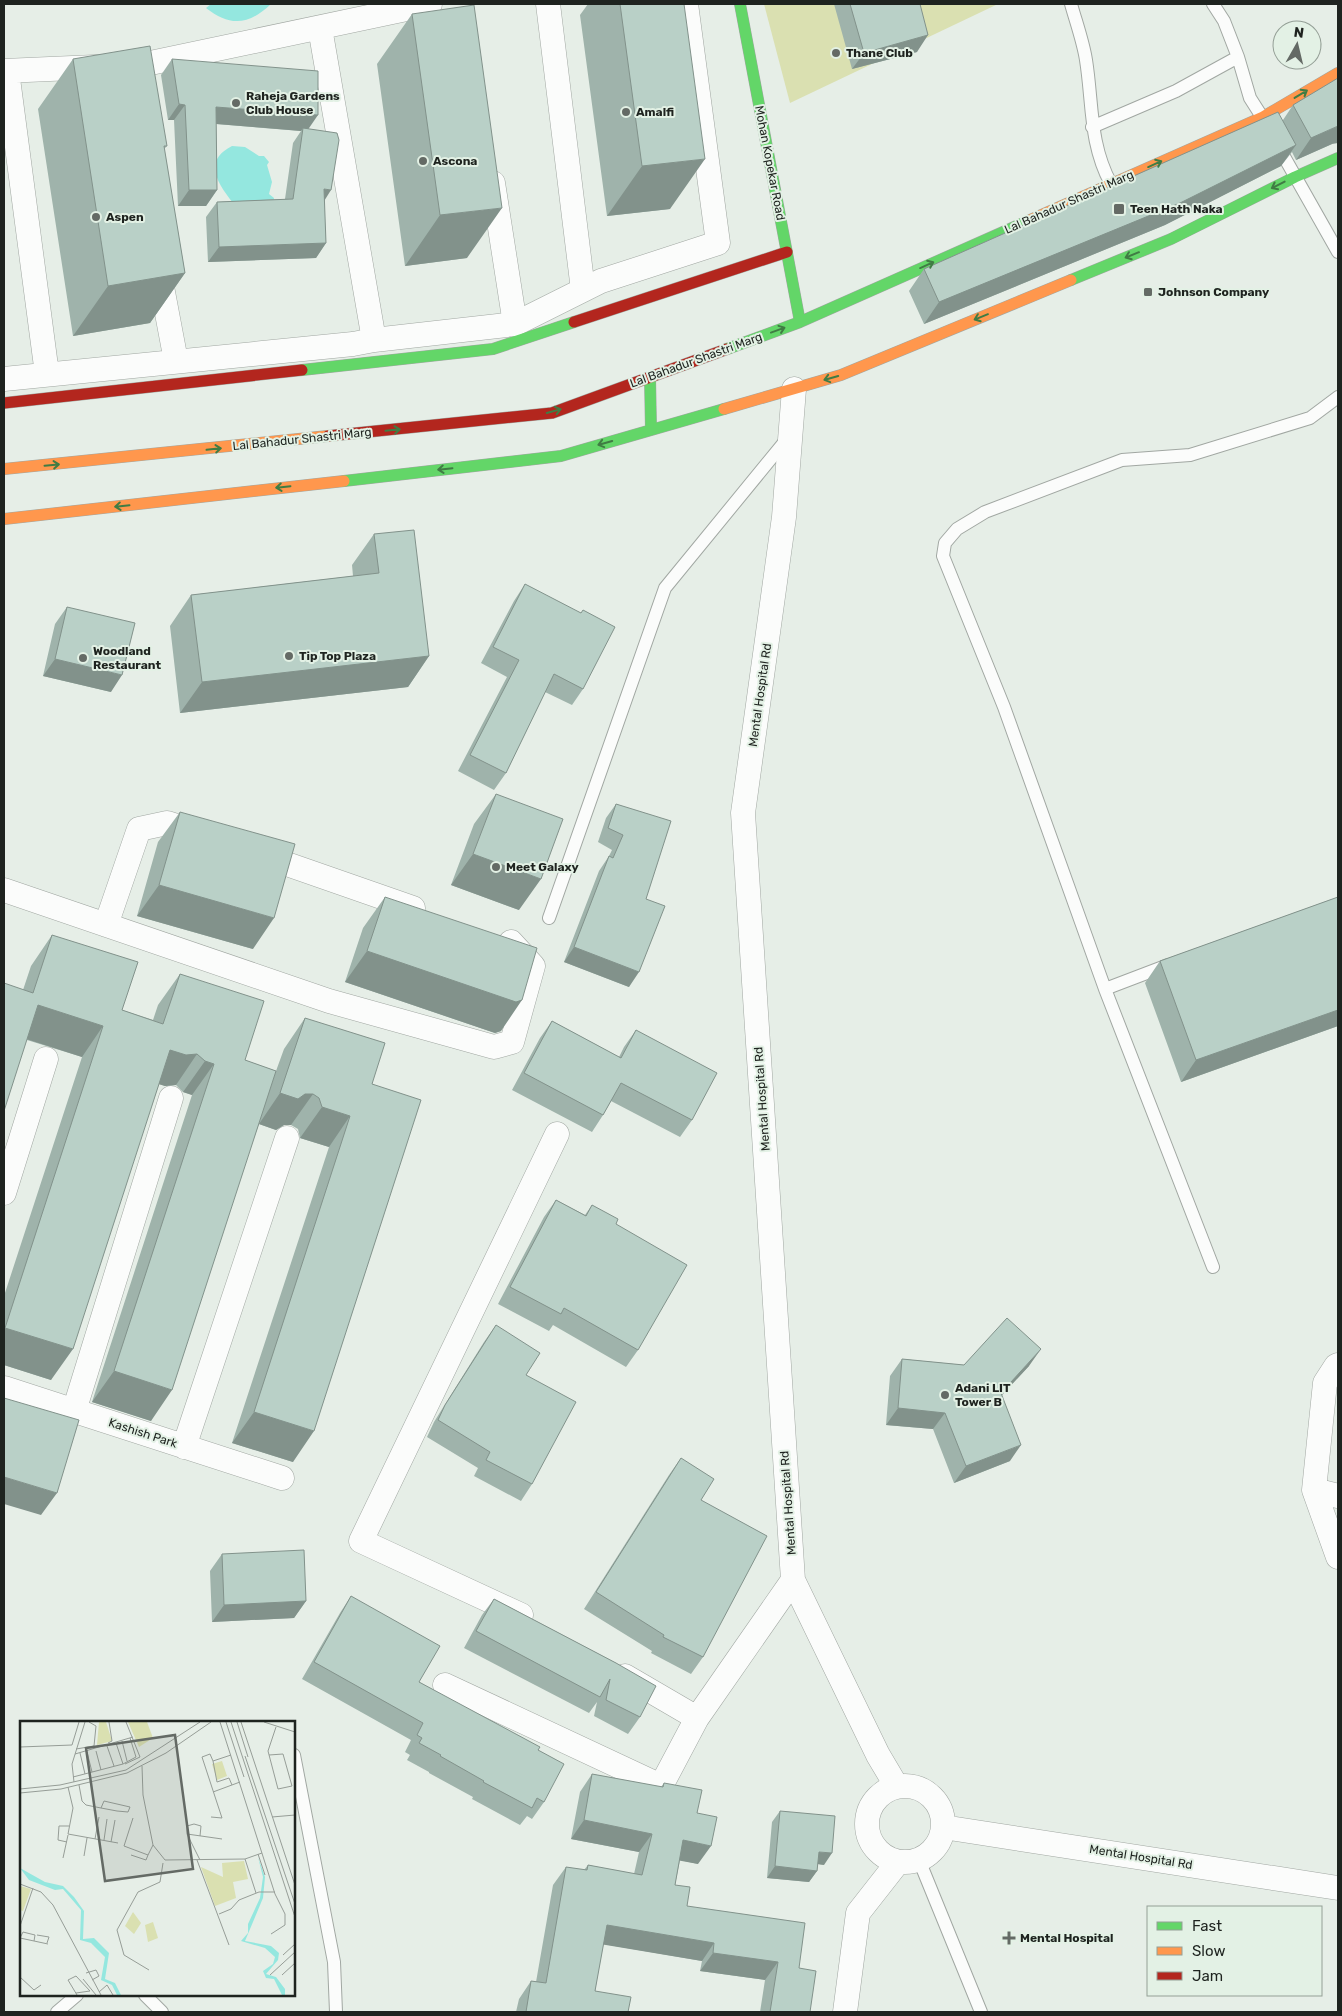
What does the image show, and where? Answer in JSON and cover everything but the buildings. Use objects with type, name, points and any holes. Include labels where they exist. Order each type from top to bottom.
[{"type":"main road","name":"Mohan Kopekar Road","points":[[740,4],[800,322]]},
{"type":"main road","name":"Lal Bahadur Shastri Marg","points":[[4,469],[552,413],[800,322],[1263,117],[1338,73]]},
{"type":"main road","points":[[4,519],[560,456],[841,375],[1171,239],[1295,177],[1338,158]]},
{"type":"main road","points":[[4,403],[493,349],[787,252]]},
{"type":"main road","points":[[650,377],[652,430]]},
{"type":"street","points":[[47,374],[6,71],[142,75],[320,28],[430,4]]},
{"type":"street","points":[[548,4],[584,290]]},
{"type":"street","points":[[4,379],[353,344],[515,324],[601,281],[718,244],[686,4]]},
{"type":"street","points":[[320,28],[374,340]]},
{"type":"street","points":[[489,159],[515,324]]},
{"type":"street","points":[[157,249],[160,278],[176,361]]},
{"type":"street","name":"Mental Hospital Rd","points":[[794,389],[784,517],[743,813],[793,1580],[878,1756],[897,1787]]},
{"type":"street","points":[[106,925],[139,829],[166,823],[437,916]]},
{"type":"street","points":[[4,890],[329,1001],[494,1047],[512,1042],[533,966],[512,942],[493,935]]},
{"type":"street","points":[[4,1194],[46,1059]]},
{"type":"street","points":[[74,1411],[172,1098]]},
{"type":"street","points":[[536,1624],[511,1609],[361,1541],[557,1134]]},
{"type":"street","points":[[184,1447],[287,1138]]},
{"type":"street","points":[[1338,1365],[1326,1383],[1314,1490],[1338,1557]]},
{"type":"street","name":"Kashish Park","points":[[4,1388],[282,1478]]},
{"type":"street","points":[[1314,1490],[1338,1496]]},
{"type":"street","points":[[444,1685],[661,1786],[697,1718],[793,1580]]},
{"type":"street","points":[[604,1663],[697,1718]]},
{"type":"street","points":[[846,2012],[858,1914],[909,1861],[930,1853],[938,1842],[943,1827],[943,1817],[938,1805],[930,1795],[919,1788],[906,1786],[882,1792],[868,1812],[866,1824],[868,1836],[873,1847],[882,1855],[909,1861]]},
{"type":"street","name":"Mental Hospital Rd","points":[[943,1827],[1338,1888]]},
{"type":"lane","points":[[1072,4],[1086,59],[1092,128],[1104,172],[1110,184]]},
{"type":"lane","points":[[1214,4],[1224,21],[1238,57],[1250,98],[1263,117],[1338,252]]},
{"type":"lane","points":[[1092,128],[1176,91],[1238,57]]},
{"type":"lane","points":[[1213,1267],[1105,989],[1004,707],[944,556],[944,542],[956,529],[986,512],[1080,475],[1122,460],[1190,455],[1310,418],[1338,397]]},
{"type":"lane","points":[[549,918],[665,588],[790,435]]},
{"type":"lane","points":[[1105,989],[1180,961]]},
{"type":"lane","points":[[295,1760],[334,1962],[336,2012]]},
{"type":"lane","points":[[909,1861],[981,2012]]},
{"type":"lane","points":[[58,2012],[76,1996]]},
{"type":"lane","points":[[146,1996],[162,2012]]},
{"type":"green space","name":"Thane Club","points":[[764,4],[998,4],[790,103]]},
{"type":"water","points":[[211,4],[271,4],[247,20],[231,21],[206,8]]},
{"type":"water","points":[[232,146],[245,147],[259,156],[264,156],[269,162],[267,165],[272,182],[269,194],[274,198],[273,205],[233,203],[227,196],[218,181],[215,166],[217,159]]},
{"type":"traffic: fast","points":[[740,4],[800,322]]},
{"type":"traffic: fast","points":[[1071,280],[1171,239],[1295,177],[1338,158]]},
{"type":"traffic: fast","points":[[727,349],[800,322],[1028,221]]},
{"type":"traffic: fast","points":[[302,370],[493,349],[574,322]]},
{"type":"traffic: fast","points":[[650,377],[651,430]]},
{"type":"traffic: fast","points":[[344,481],[561,456],[724,409]]},
{"type":"traffic: slow","points":[[1028,221],[1263,117],[1338,73]]},
{"type":"traffic: slow","points":[[724,409],[841,375],[1071,280]]},
{"type":"traffic: slow","points":[[4,469],[328,436]]},
{"type":"traffic: slow","points":[[4,519],[344,481]]},
{"type":"traffic: jam","points":[[574,322],[787,252]]},
{"type":"traffic: jam","points":[[328,436],[552,413],[727,349]]},
{"type":"traffic: jam","points":[[4,403],[302,370]]},
{"type":"place","name":"Thane Club","points":[[836,53]]},
{"type":"place","name":"Raheja Gardens Club House","points":[[236,103]]},
{"type":"place","name":"Amalfi","points":[[626,112]]},
{"type":"place","name":"Ascona","points":[[423,161]]},
{"type":"place","name":"Teen Hath Naka","points":[[1119,209]]},
{"type":"place","name":"Aspen","points":[[96,217]]},
{"type":"place","name":"Johnson Company","points":[[1148,292]]},
{"type":"place","name":"Tip Top Plaza","points":[[289,656]]},
{"type":"place","name":"Woodland Restaurant","points":[[83,658]]},
{"type":"place","name":"Meet Galaxy","points":[[496,867]]},
{"type":"place","name":"Adani LIT Tower B","points":[[945,1395]]},
{"type":"place","name":"Mental Hospital","points":[[1009,1938]]}]
